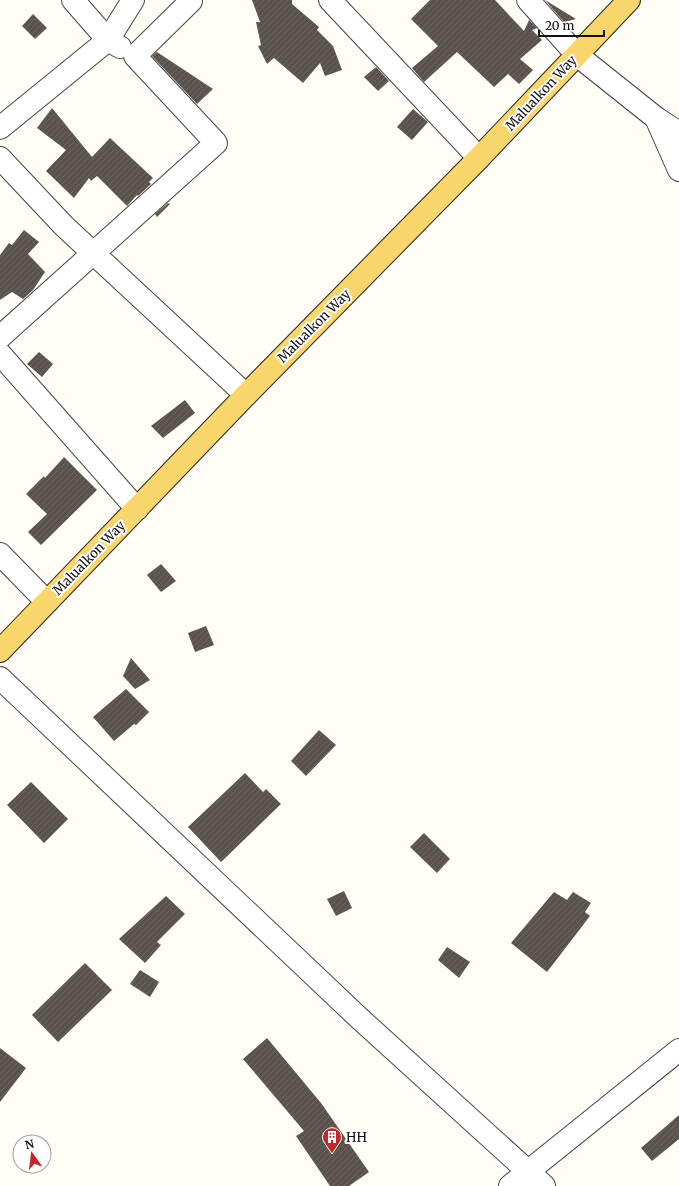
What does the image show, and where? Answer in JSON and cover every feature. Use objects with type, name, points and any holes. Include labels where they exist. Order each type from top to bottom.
[{"type":"main road","name":"Malualkon Way","points":[[0,651],[246,395],[479,158],[629,0]]},
{"type":"street","points":[[0,337],[94,254],[216,142],[136,56],[108,40],[73,0]]},
{"type":"street","points":[[0,128],[108,40],[133,0]]},
{"type":"street","points":[[136,56],[191,0]]},
{"type":"street","points":[[330,0],[479,158]]},
{"type":"street","points":[[528,0],[577,55],[656,118],[679,133]]},
{"type":"street","points":[[656,118],[679,170]]},
{"type":"street","points":[[0,158],[64,226],[246,395]]},
{"type":"street","points":[[0,354],[137,509]]},
{"type":"street","points":[[0,554],[47,602]]},
{"type":"street","points":[[0,678],[358,1017],[544,1186]]},
{"type":"street","points":[[510,1186],[679,1050]]},
{"type":"building","points":[[252,0],[292,0],[292,4],[319,27],[317,30],[333,46],[342,70],[325,76],[320,63],[303,83],[274,58],[267,64],[258,46],[261,45],[256,22],[260,22]]},
{"type":"building","points":[[430,0],[495,0],[524,31],[529,20],[537,28],[532,30],[542,40],[520,59],[533,70],[519,84],[508,74],[494,87],[457,52],[424,82],[412,68],[438,46],[411,19]]},
{"type":"building","points":[[545,0],[576,19],[564,22]]},
{"type":"building","points":[[33,14],[47,28],[35,39],[22,26]]},
{"type":"building","points":[[157,52],[213,89],[197,104],[152,56]]},
{"type":"building","points":[[376,67],[389,81],[378,91],[364,77]]},
{"type":"building","points":[[52,108],[92,157],[110,138],[153,178],[149,182],[151,184],[138,196],[137,195],[127,206],[97,176],[91,181],[89,178],[74,198],[46,171],[66,150],[37,128]]},
{"type":"building","points":[[413,109],[428,122],[412,140],[397,127]]},
{"type":"building","points":[[168,203],[170,204],[157,217],[155,214]]},
{"type":"building","points":[[24,230],[39,242],[28,254],[45,272],[33,290],[23,299],[12,292],[0,300],[0,255],[9,243],[12,245]]},
{"type":"building","points":[[39,352],[53,364],[42,377],[27,364]]},
{"type":"building","points":[[185,400],[195,413],[163,438],[151,426]]},
{"type":"building","points":[[64,457],[97,490],[41,545],[28,532],[47,514],[26,494],[44,476],[45,478]]},
{"type":"building","points":[[161,564],[176,581],[161,592],[147,575]]},
{"type":"building","points":[[206,626],[214,645],[195,652],[188,633]]},
{"type":"building","points":[[131,658],[150,680],[135,689],[123,676]]},
{"type":"building","points":[[126,689],[149,712],[136,725],[134,724],[114,741],[93,717]]},
{"type":"building","points":[[319,730],[336,745],[306,776],[291,761]]},
{"type":"building","points":[[245,773],[263,792],[266,789],[281,804],[221,862],[188,827]]},
{"type":"building","points":[[31,782],[68,819],[44,843],[7,805]]},
{"type":"building","points":[[424,833],[450,859],[437,873],[410,847]]},
{"type":"building","points":[[344,891],[352,908],[336,916],[327,899]]},
{"type":"building","points":[[554,892],[567,900],[573,892],[591,903],[585,912],[590,916],[547,972],[511,943]]},
{"type":"building","points":[[166,896],[185,914],[157,942],[161,945],[145,963],[119,939]]},
{"type":"building","points":[[447,947],[470,962],[459,978],[438,960]]},
{"type":"building","points":[[85,963],[112,990],[58,1042],[32,1015]]},
{"type":"building","points":[[140,970],[159,982],[150,997],[130,984]]},
{"type":"building","points":[[267,1038],[321,1103],[369,1172],[349,1186],[330,1186],[296,1136],[304,1131],[243,1059]]},
{"type":"building","points":[[0,1048],[26,1068],[0,1102]]},
{"type":"building","points":[[679,1115],[679,1139],[652,1161],[641,1148]]},
{"type":"place","name":"HH","points":[[332,1154]]}]
